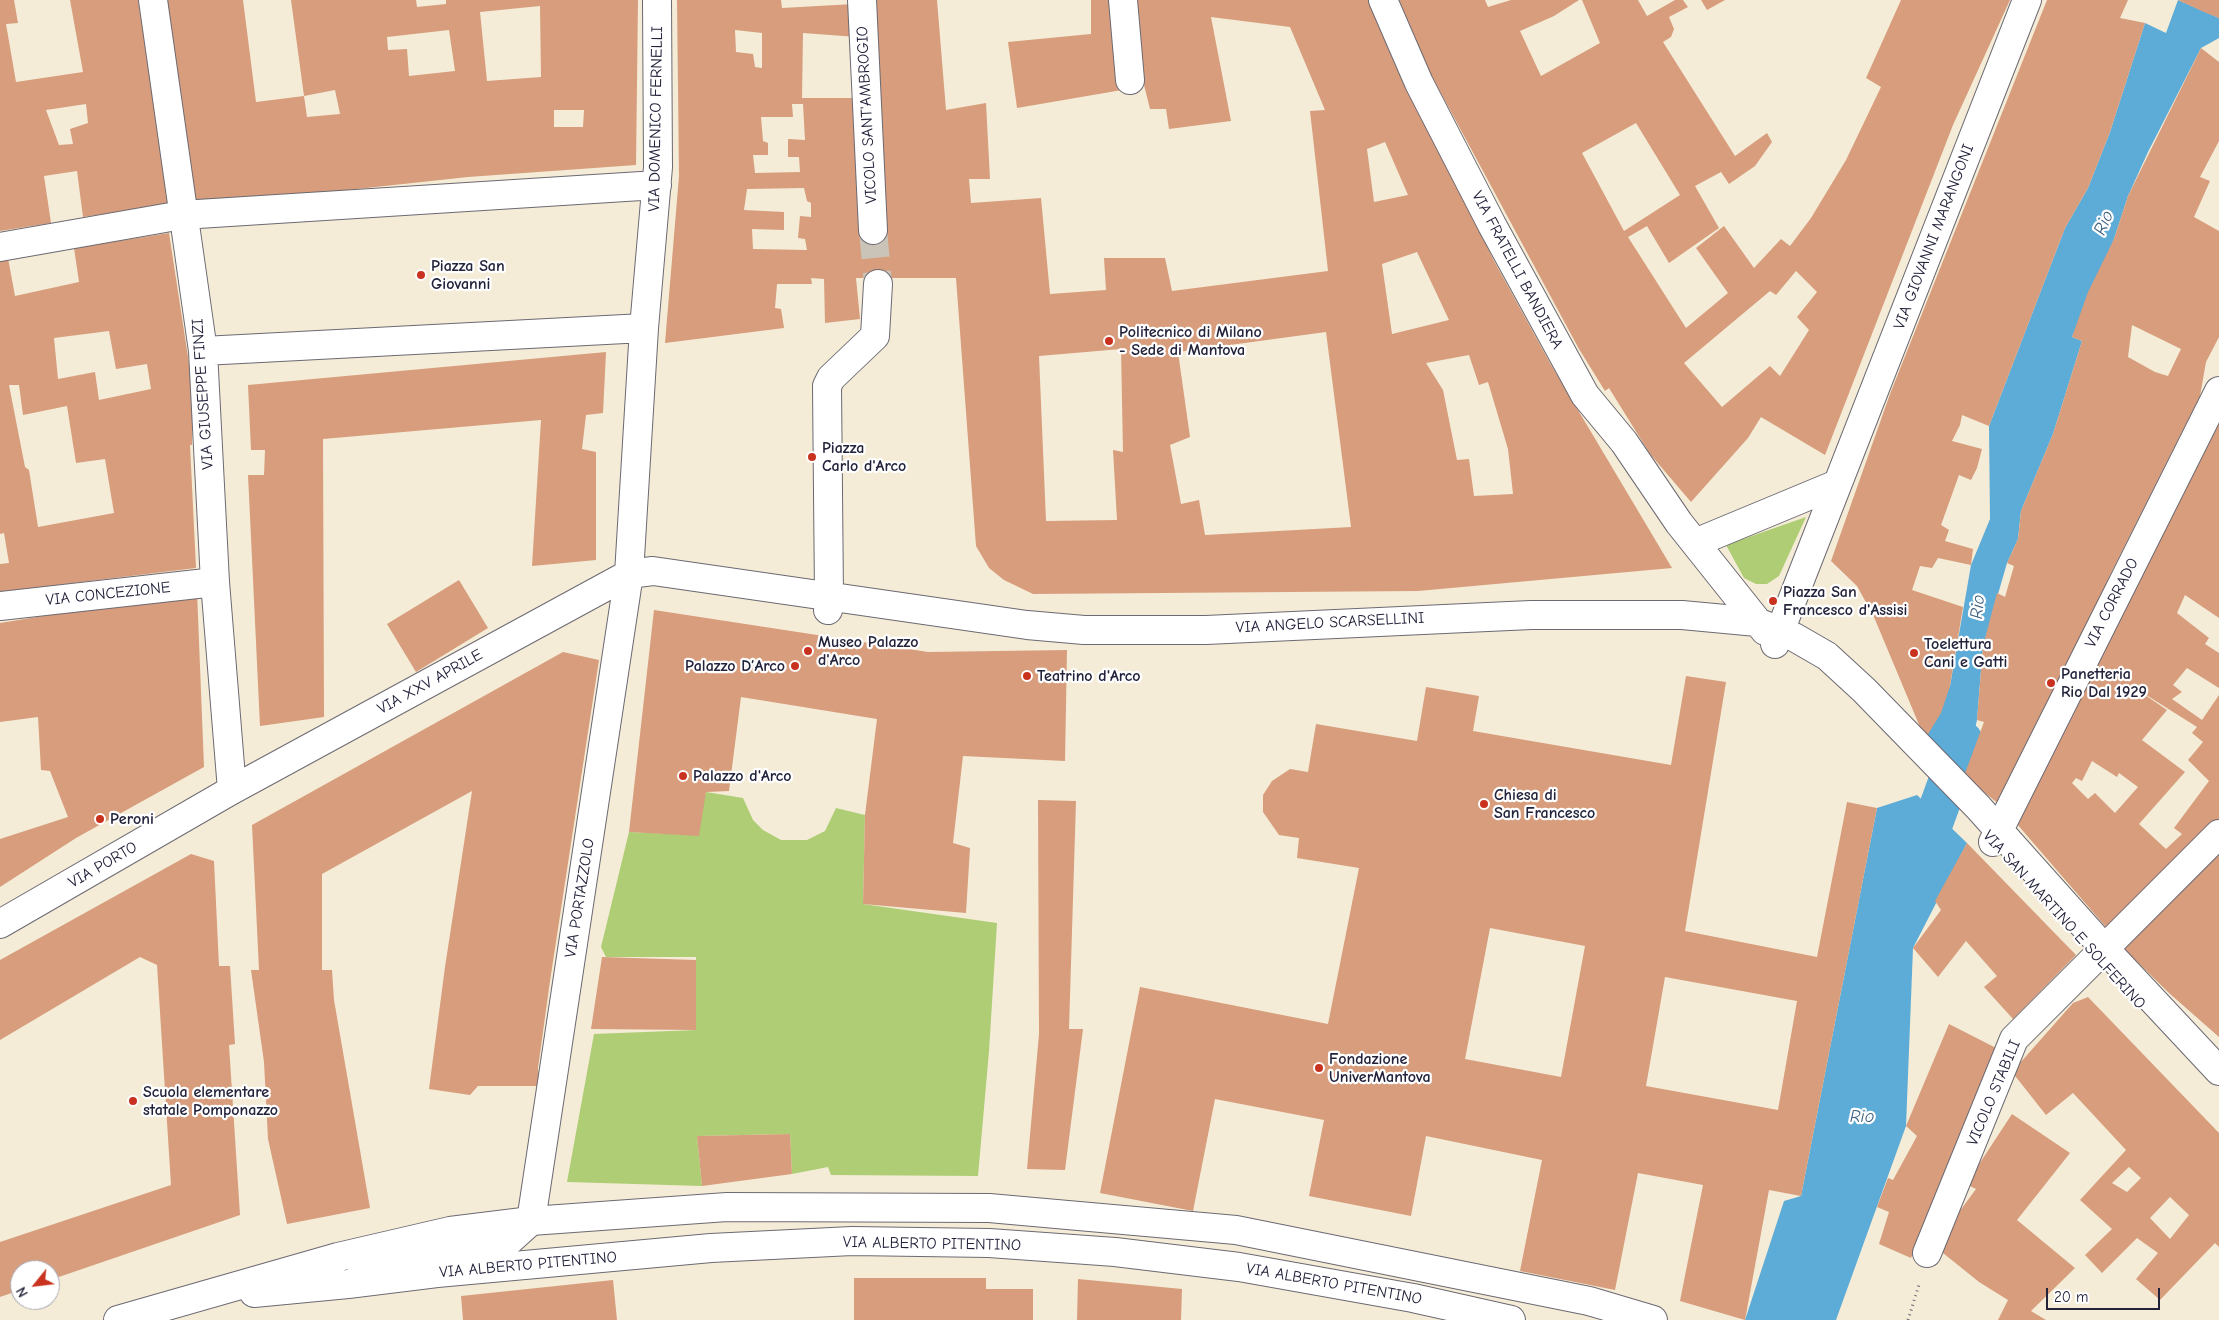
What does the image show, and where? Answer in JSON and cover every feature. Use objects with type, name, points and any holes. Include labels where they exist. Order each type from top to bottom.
[{"type":"street","name":"VIA GIUSEPPE FINZI","points":[[153,0],[182,215],[203,351],[215,582],[232,790]]},
{"type":"street","name":"VIA DOMENICO FERNELLI","points":[[644,328],[657,185],[659,74],[657,0]]},
{"type":"street","name":"VICOLO SANT'AMBROGIO","points":[[862,0],[872,230]]},
{"type":"street","points":[[1122,0],[1130,80]]},
{"type":"street","name":"VIA FRATELLI BANDIERA","points":[[1383,0],[1418,83],[1585,394],[1624,442],[1687,533]]},
{"type":"street","name":"VIA GIOVANNI MARANGONI","points":[[1839,479],[2027,0]]},
{"type":"street","points":[[0,246],[182,215],[657,185]]},
{"type":"street","points":[[203,351],[644,328],[629,574],[653,580],[828,604],[828,386],[831,378],[875,336],[878,284]]},
{"type":"street","name":"VIA CORRADO","points":[[1996,837],[2219,391]]},
{"type":"street","points":[[1839,479],[1770,632],[1687,533],[1839,479]]},
{"type":"street","name":"VIA XXV APRILE","points":[[232,790],[629,574]]},
{"type":"street","name":"VIA PORTAZZOLO","points":[[530,1221],[629,574]]},
{"type":"street","name":"VIA CONCEZIONE","points":[[0,606],[215,582]]},
{"type":"street","name":"VIA ANGELO SCARSELLINI","points":[[828,604],[1084,642],[1206,642],[1387,632],[1682,622],[1753,636],[1770,632]]},
{"type":"street","name":"VIA SAN MARTINO E SOLFERINO","points":[[1770,632],[1788,648],[1819,667],[1912,749],[1974,811],[2219,1088]]},
{"type":"street","name":"VIA PORTO","points":[[0,924],[232,790]]},
{"type":"street","name":"VICOLO STABILI","points":[[1927,1253],[2014,1039],[2219,834]]},
{"type":"street","name":"VIA SAN MARTINO E SOLFERINO","points":[[2101,954],[2219,1071]]},
{"type":"street","name":"VIA ALBERTO PITENTINO","points":[[118,1320],[253,1280],[384,1245],[450,1231],[530,1221],[727,1207],[989,1208],[1236,1230],[1589,1302],[1653,1320]]},
{"type":"street","name":"VIA ALBERTO PITENTINO","points":[[348,1284],[378,1269],[403,1261],[488,1249],[509,1241],[530,1221]]},
{"type":"street","name":"VIA ALBERTO PITENTINO","points":[[197,1298],[348,1284],[437,1273],[711,1248],[852,1241],[989,1243],[1115,1252],[1239,1267],[1414,1298],[1511,1320]]},
{"type":"path","points":[[1908,1320],[1911,1312]]},
{"type":"green space","points":[[1806,517],[1779,576],[1767,584],[1756,584],[1744,578],[1726,545]]},
{"type":"green space","points":[[706,792],[743,798],[753,820],[763,830],[781,840],[807,840],[825,831],[836,808],[865,815],[863,904],[997,923],[989,1051],[978,1176],[831,1175],[828,1167],[792,1174],[790,1134],[697,1136],[702,1186],[567,1182],[594,1034],[696,1030],[696,957],[606,957],[601,947],[629,832],[695,835]]},
{"type":"water","name":"Rio","points":[[2178,0],[2219,18],[2219,38],[2201,48],[2148,152],[2128,196],[2114,239],[2072,337],[2082,341],[2053,434],[2021,511],[2018,539],[2007,563],[1983,646],[1977,720],[1964,776],[1925,739],[1950,686],[1971,565],[1990,519],[1989,426],[2065,228],[2088,188],[2110,132],[2145,23],[2166,33]]},
{"type":"water","name":"Rio","points":[[1917,795],[1967,843],[1913,948],[1906,1126],[1836,1320],[1745,1320],[1784,1201],[1801,1196],[1877,808]]},
{"type":"building","points":[[0,0],[14,0],[18,23],[6,24],[16,82],[83,72],[70,0],[138,0],[171,204],[83,217],[77,171],[44,176],[51,223],[0,231]],"holes":[[[86,104],[88,123],[70,129],[73,144],[59,145],[46,110]]]},
{"type":"building","points":[[162,0],[243,0],[256,102],[304,96],[291,0],[416,0],[417,7],[446,4],[446,0],[638,0],[636,165],[468,177],[320,193],[191,203]],"holes":[[[540,6],[541,77],[487,81],[480,12]],[[449,30],[455,71],[409,76],[407,49],[388,50],[387,37]],[[335,90],[340,114],[307,117],[304,96]],[[554,110],[584,110],[583,127],[554,127]]]},
{"type":"building","points":[[677,0],[781,0],[782,8],[854,4],[857,37],[803,33],[802,98],[859,98],[859,236],[880,235],[872,0],[937,0],[946,110],[986,103],[990,179],[969,179],[971,203],[1041,198],[1050,294],[1106,290],[1104,258],[1165,258],[1172,291],[1328,271],[1310,111],[1325,110],[1290,27],[1211,17],[1231,121],[1169,129],[1166,109],[1150,109],[1142,77],[1131,0],[1373,0],[1390,45],[1493,259],[1550,363],[1672,568],[1418,591],[1033,594],[1004,580],[989,568],[976,546],[956,278],[856,278],[860,319],[825,323],[824,279],[811,278],[812,284],[777,284],[775,308],[781,309],[784,328],[665,343],[679,176]],"holes":[[[735,30],[762,33],[762,68],[755,67],[753,54],[736,52]],[[792,104],[803,104],[805,140],[788,139],[788,157],[799,157],[800,172],[755,173],[753,155],[768,155],[768,143],[763,141],[761,117],[793,117]],[[1385,142],[1408,195],[1374,202],[1367,149]],[[804,188],[807,201],[811,203],[811,217],[800,216],[798,238],[805,239],[807,250],[753,249],[752,229],[784,230],[784,212],[744,210],[747,189]],[[1417,252],[1449,320],[1392,334],[1382,264]],[[1326,332],[1351,527],[1205,535],[1199,500],[1181,504],[1170,445],[1190,437],[1178,352]],[[1121,349],[1123,452],[1113,450],[1117,520],[1046,521],[1039,356]],[[1469,355],[1479,385],[1488,382],[1508,449],[1513,494],[1474,496],[1469,459],[1457,460],[1443,390],[1426,363]]]},
{"type":"building","points":[[1091,0],[1112,0],[1122,90],[1017,108],[1008,42],[1091,34]]},
{"type":"building","points":[[1398,0],[1485,0],[1488,7],[1511,0],[1579,0],[1554,16],[1520,31],[1541,76],[1600,43],[1582,0],[1638,0],[1647,16],[1675,0],[1683,0],[1688,7],[1669,17],[1674,29],[1671,37],[1663,42],[1735,156],[1767,133],[1772,142],[1755,166],[1729,184],[1721,172],[1695,186],[1719,228],[1669,263],[1647,226],[1628,237],[1686,328],[1728,293],[1696,248],[1724,226],[1754,268],[1781,239],[1790,246],[1811,218],[1846,160],[1881,87],[1866,78],[1901,0],[2010,0],[1953,125],[1825,455],[1761,417],[1748,438],[1691,502],[1650,454],[1609,388],[1605,391],[1579,349],[1422,58]],"holes":[[[1636,123],[1680,195],[1624,231],[1582,153]],[[1796,271],[1817,292],[1797,317],[1809,330],[1780,376],[1770,366],[1722,407],[1684,363],[1770,291],[1776,295]]]},
{"type":"building","points":[[1701,0],[1725,0],[1707,10]]},
{"type":"building","points":[[2047,0],[2128,0],[2120,18],[2145,23],[2110,132],[2088,188],[2065,228],[1989,426],[1962,415],[1960,425],[1952,441],[1982,449],[1977,468],[1971,480],[1959,475],[1941,525],[1949,530],[1945,541],[1973,549],[1971,565],[1938,558],[1932,568],[1920,566],[1912,590],[1963,607],[1950,686],[1941,713],[1925,739],[1874,617],[1857,586],[1831,561],[1890,394]]},
{"type":"building","points":[[2178,0],[2219,0],[2219,18],[2204,12]]},
{"type":"building","points":[[2201,48],[2219,62],[2219,141],[2200,177],[2210,181],[2194,217],[2219,231],[2219,337],[2206,362],[2200,396],[2109,577],[2075,658],[2005,809],[1964,776],[1984,722],[1977,720],[1983,646],[1997,593],[2005,597],[2014,566],[2007,563],[2018,539],[2021,511],[2053,434],[2082,341],[2072,337],[2088,292],[2114,239],[2128,196]],"holes":[[[2132,325],[2181,349],[2168,376],[2155,372],[2128,357]]]},
{"type":"building","points":[[169,233],[192,383],[192,445],[190,445],[196,568],[0,592],[0,564],[9,563],[4,533],[0,534],[0,259],[8,258],[15,296],[79,282],[74,248]],"holes":[[[109,331],[116,369],[147,364],[151,389],[99,400],[95,372],[58,379],[54,338]],[[9,385],[19,385],[23,415],[67,406],[76,463],[105,459],[114,513],[38,527],[29,470],[25,467]]]},
{"type":"building","points":[[606,352],[603,413],[586,415],[582,449],[596,452],[596,560],[532,566],[541,420],[323,439],[324,717],[260,726],[248,475],[264,475],[265,450],[251,450],[248,385]]},
{"type":"building","points":[[2219,418],[2219,618],[2185,595],[2177,613],[2209,638],[2205,644],[2219,653],[2219,688],[2187,668],[2173,685],[2182,692],[2172,699],[2202,720],[2219,695],[2219,819],[2181,864],[2111,933],[2017,824]],"holes":[[[2132,686],[2197,727],[2192,733],[2203,742],[2188,760],[2209,781],[2174,828],[2182,834],[2166,849],[2139,824],[2185,772],[2142,740],[2167,710]],[[2092,761],[2117,777],[2119,773],[2138,787],[2115,813],[2095,793],[2088,799],[2072,783],[2076,778],[2082,781]]]},
{"type":"building","points":[[459,580],[488,628],[416,672],[387,624]]},
{"type":"building","points":[[197,591],[204,767],[76,838],[0,887],[0,839],[68,817],[50,771],[41,770],[38,717],[0,722],[0,623]]},
{"type":"building","name":"Palazzo d'Arco","points":[[654,610],[928,652],[1067,650],[1065,761],[963,756],[953,843],[970,848],[966,913],[863,904],[865,815],[877,719],[741,697],[729,791],[706,792],[699,836],[629,832]]},
{"type":"building","points":[[563,652],[599,660],[550,981],[538,1068],[539,1086],[478,1086],[470,1095],[429,1089],[445,967],[472,791],[322,874],[322,970],[332,970],[334,1000],[370,1208],[287,1224],[268,1139],[264,1062],[251,970],[259,970],[252,825]]},
{"type":"building","name":"Fondazione UniverMantova","points":[[1686,676],[1726,682],[1685,931],[1817,957],[1847,802],[1877,808],[1801,1196],[1769,1190],[1745,1320],[1680,1301],[1703,1185],[1638,1173],[1615,1290],[1520,1271],[1542,1160],[1426,1136],[1411,1216],[1309,1196],[1324,1120],[1215,1099],[1193,1211],[1100,1193],[1140,987],[1328,1024],[1359,868],[1297,858],[1299,838],[1279,835],[1263,812],[1263,795],[1272,781],[1290,769],[1308,772],[1316,724],[1417,741],[1426,687],[1479,696],[1473,731],[1671,765]],"holes":[[[1490,928],[1585,946],[1561,1077],[1465,1059]],[[1665,977],[1797,1001],[1778,1110],[1646,1086]]]},
{"type":"building","points":[[1038,800],[1076,801],[1069,1029],[1083,1029],[1065,1170],[1027,1169],[1039,1034]]},
{"type":"building","points":[[1967,843],[2076,955],[2013,1019],[1984,987],[1997,976],[1966,941],[1938,977],[1913,948],[1941,910],[1935,901]]},
{"type":"building","points":[[2219,844],[2219,1037],[2169,993],[2118,943]]},
{"type":"building","points":[[191,854],[214,861],[219,966],[230,966],[235,1044],[229,1045],[240,1215],[60,1277],[60,1260],[10,1260],[10,1294],[0,1297],[0,1242],[171,1185],[157,965],[140,957],[0,1040],[0,960]]},
{"type":"building","points":[[602,957],[696,960],[696,1030],[591,1029]]},
{"type":"building","points":[[2088,997],[2219,1133],[2219,1247],[2215,1243],[2160,1300],[2136,1279],[2158,1253],[2137,1238],[2102,1273],[2085,1255],[2112,1229],[2080,1200],[2126,1150],[2073,1093],[2046,1115],[2012,1072],[2073,1003]],"holes":[[[2129,1167],[2141,1178],[2127,1192],[2112,1183]],[[2170,1197],[2189,1215],[2170,1239],[2150,1218]]]},
{"type":"building","points":[[1949,1024],[2000,1050],[1911,1258],[1879,1244],[1889,1212],[1877,1207],[1888,1178],[1893,1180],[1917,1136],[1906,1126]]},
{"type":"building","points":[[2012,1114],[2070,1153],[2017,1220],[2075,1268],[2031,1311],[2046,1320],[1998,1320],[2008,1300],[1979,1282],[1943,1253],[1940,1238],[1976,1189],[1966,1184]]},
{"type":"building","points":[[790,1134],[792,1174],[702,1186],[697,1136]]},
{"type":"building","points":[[854,1278],[986,1278],[986,1289],[1033,1289],[1033,1320],[854,1320]]},
{"type":"building","points":[[1078,1279],[1182,1289],[1181,1320],[1077,1320]]},
{"type":"building","points":[[613,1280],[617,1320],[463,1320],[461,1296]]},
{"type":"waterway","name":"Rio","points":[[1920,866],[1924,848],[1963,741]]},
{"type":"tunnel","points":[[873,230],[878,284]]},
{"type":"place","name":"Piazza San Giovanni","points":[[421,275]]},
{"type":"place","name":"Politecnico di Milano - Sede di Mantova","points":[[1109,341]]},
{"type":"place","name":"Piazza Carlo d'Arco","points":[[812,457]]},
{"type":"place","name":"Piazza San Francesco d'Assisi","points":[[1773,601]]},
{"type":"place","name":"Museo Palazzo d'Arco","points":[[808,651]]},
{"type":"place","name":"Toelettura Cani e Gatti","points":[[1914,653]]},
{"type":"place","name":"Palazzo D’Arco","points":[[795,666]]},
{"type":"place","name":"Teatrino d'Arco","points":[[1027,676]]},
{"type":"place","name":"Panetteria Rio Dal 1929","points":[[2051,683]]},
{"type":"place","name":"Palazzo d'Arco","points":[[683,776]]},
{"type":"place","name":"Chiesa di San Francesco","points":[[1484,804]]},
{"type":"place","name":"Peroni","points":[[100,819]]},
{"type":"place","name":"Fondazione UniverMantova","points":[[1319,1068]]},
{"type":"place","name":"Scuola elementare statale Pomponazzo","points":[[133,1101]]}]
